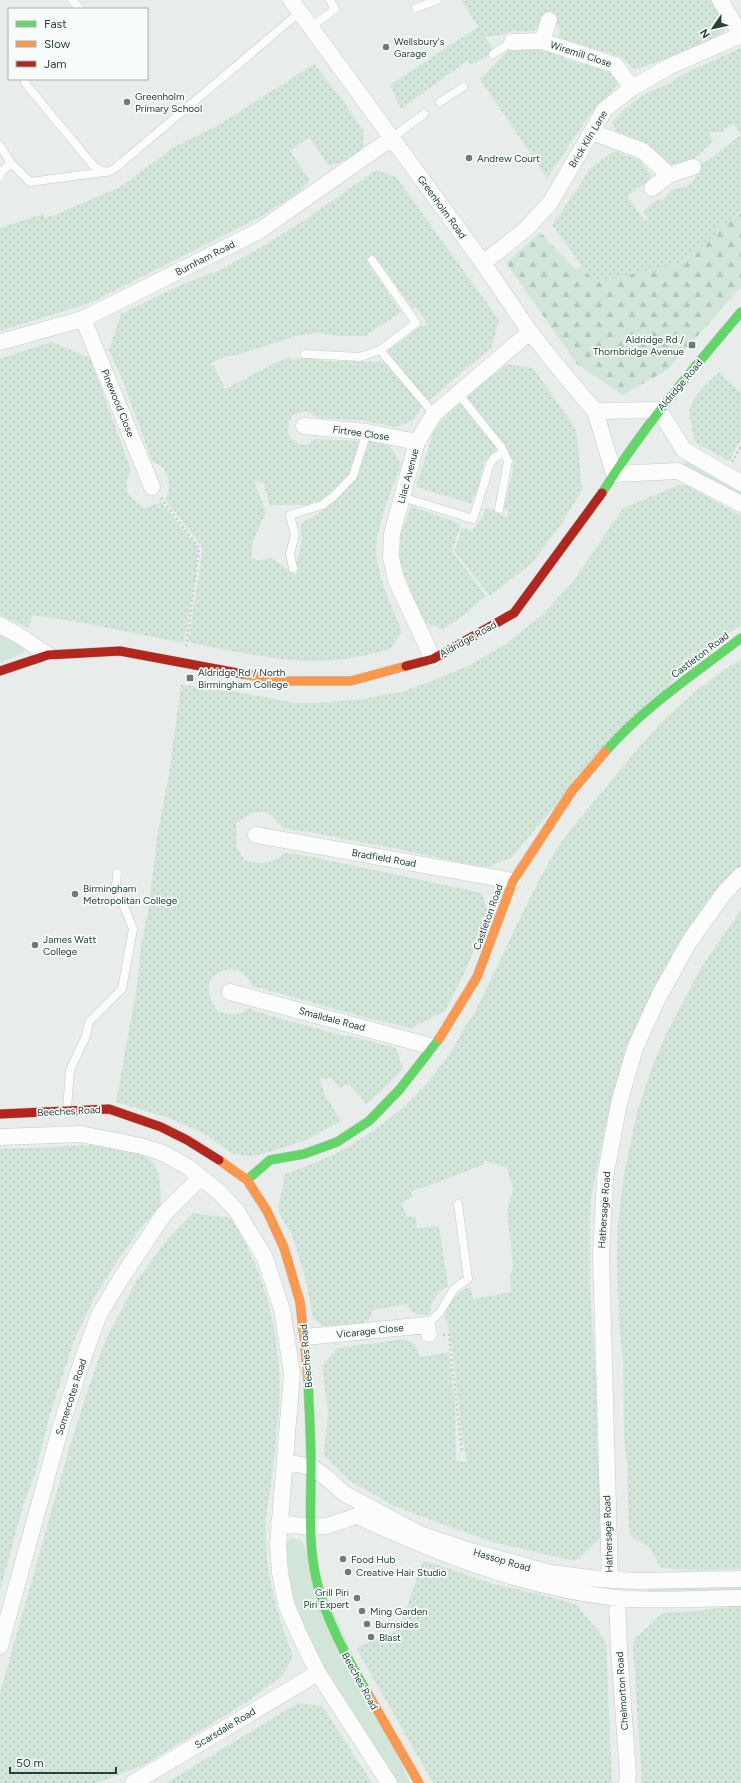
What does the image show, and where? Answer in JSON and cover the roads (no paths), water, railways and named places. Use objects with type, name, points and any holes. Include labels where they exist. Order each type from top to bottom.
[{"type":"street","points":[[720,0],[741,35]]},
{"type":"street","name":"Greenholm Road","points":[[295,6],[483,263],[530,332],[595,411],[614,474]]},
{"type":"street","name":"Wiremill Close","points":[[542,41],[549,20]]},
{"type":"street","name":"Brick Kiln Lane","points":[[483,263],[526,229],[550,203],[604,109],[632,88],[668,67],[741,35]]},
{"type":"street","name":"Wiremill Close","points":[[512,42],[542,41],[615,64],[632,88]]},
{"type":"street","points":[[592,132],[643,151],[669,175]]},
{"type":"street","name":"Burnham Road","points":[[0,342],[84,319],[259,231],[392,138]]},
{"type":"street","points":[[652,188],[669,175],[693,167]]},
{"type":"street","name":"Aldridge Road","points":[[0,671],[48,655],[120,651],[283,681],[351,681],[433,659],[514,613],[596,504],[614,474],[659,410],[741,312]]},
{"type":"street","name":"Pinewood Close","points":[[84,319],[152,487]]},
{"type":"street","name":"Lilac Avenue","points":[[433,659],[396,580],[391,557],[392,534],[417,442],[434,414],[457,392],[530,332]]},
{"type":"street","points":[[595,411],[659,410],[684,450],[741,482]]},
{"type":"street","name":"Firtree Close","points":[[304,426],[367,432],[417,442]]},
{"type":"street","points":[[678,471],[676,458],[684,450]]},
{"type":"street","points":[[614,474],[678,471],[741,504]]},
{"type":"street","points":[[0,625],[20,636],[48,655]]},
{"type":"street","name":"Castleton Road","points":[[247,1180],[270,1160],[304,1154],[337,1142],[369,1121],[400,1089],[434,1047],[477,977],[513,881],[572,791],[614,742],[661,699],[741,638]]},
{"type":"street","name":"Bradfield Road","points":[[256,834],[513,881]]},
{"type":"street","name":"Hathersage Road","points":[[604,1580],[601,1256],[606,1171],[619,1103],[633,1055],[659,996],[689,942],[724,893],[741,875]]},
{"type":"street","name":"Smalldale Road","points":[[230,992],[434,1047]]},
{"type":"street","name":"Beeches Road","points":[[0,1114],[109,1109],[161,1127],[187,1140],[247,1180],[267,1211],[284,1248],[300,1302],[305,1337],[308,1373],[311,1467],[310,1542],[316,1579],[328,1616],[346,1658],[419,1783]]},
{"type":"street","name":"Beeches Road","points":[[0,1136],[81,1134],[141,1146],[163,1153],[188,1167],[219,1192],[236,1210],[265,1258],[282,1310],[292,1373],[286,1462],[278,1545],[280,1572],[286,1604],[318,1673],[389,1783]]},
{"type":"street","name":"Somercotes Road","points":[[0,1646],[60,1426],[99,1315],[120,1280],[164,1214],[201,1177]]},
{"type":"street","name":"Vicarage Close","points":[[305,1337],[428,1330]]},
{"type":"street","name":"Hassop Road","points":[[286,1462],[311,1467],[322,1474],[345,1494],[420,1534],[474,1552],[551,1573],[604,1580],[639,1590],[741,1598]]},
{"type":"street","name":"Hassop Road","points":[[279,1524],[310,1527],[326,1526],[357,1516],[415,1543],[477,1566],[552,1587],[617,1598],[639,1590],[741,1579]]},
{"type":"street","name":"Chelmorton Road","points":[[617,1598],[628,1774],[627,1783]]},
{"type":"street","name":"Scarsdale Road","points":[[133,1783],[318,1673]]},
{"type":"lane","points":[[72,0],[79,8]]},
{"type":"lane","points":[[311,27],[336,9],[330,0]]},
{"type":"lane","points":[[416,8],[437,0]]},
{"type":"lane","points":[[0,146],[11,163],[30,182],[107,172],[114,169],[295,6]]},
{"type":"lane","points":[[493,54],[512,42]]},
{"type":"lane","points":[[26,80],[25,83],[92,164],[98,169],[107,172]]},
{"type":"lane","points":[[440,102],[463,87]]},
{"type":"lane","points":[[392,138],[424,114]]},
{"type":"lane","points":[[0,177],[1,172],[11,163]]},
{"type":"lane","points":[[305,354],[360,357],[380,350],[416,323],[372,260]]},
{"type":"lane","points":[[380,350],[434,414]]},
{"type":"lane","points":[[457,392],[504,452],[508,461],[499,509]]},
{"type":"lane","points":[[293,568],[290,554],[295,535],[290,515],[322,506],[353,476],[367,432]]},
{"type":"lane","points":[[402,497],[473,519],[490,464],[494,458],[504,452]]},
{"type":"lane","points":[[67,1112],[69,1102],[70,1070],[86,1036],[89,1022],[122,989],[133,929],[116,887],[117,873]]},
{"type":"lane","points":[[428,1330],[454,1289],[468,1278],[458,1204]]},
{"type":"lane","points":[[597,1595],[604,1580]]},
{"type":"place","name":"Wellsbury's Garage","points":[[386,47]]},
{"type":"place","name":"Greenholm Primary School","points":[[127,102]]},
{"type":"place","name":"Andrew Court","points":[[469,158]]},
{"type":"place","name":"Aldridge Rd / Thornbridge Avenue","points":[[692,345]]},
{"type":"place","name":"Aldridge Rd / North Birmingham College","points":[[190,678]]},
{"type":"place","name":"Birmingham Metropolitan College","points":[[75,894]]},
{"type":"place","name":"James Watt College","points":[[35,945]]},
{"type":"place","name":"Food Hub","points":[[343,1559]]},
{"type":"place","name":"Creative Hair Studio","points":[[348,1572]]},
{"type":"place","name":"Grill Piri Piri Expert","points":[[357,1598]]},
{"type":"place","name":"Ming Garden","points":[[362,1611]]},
{"type":"place","name":"Burnsides","points":[[367,1624]]},
{"type":"place","name":"Blast","points":[[371,1637]]}]
